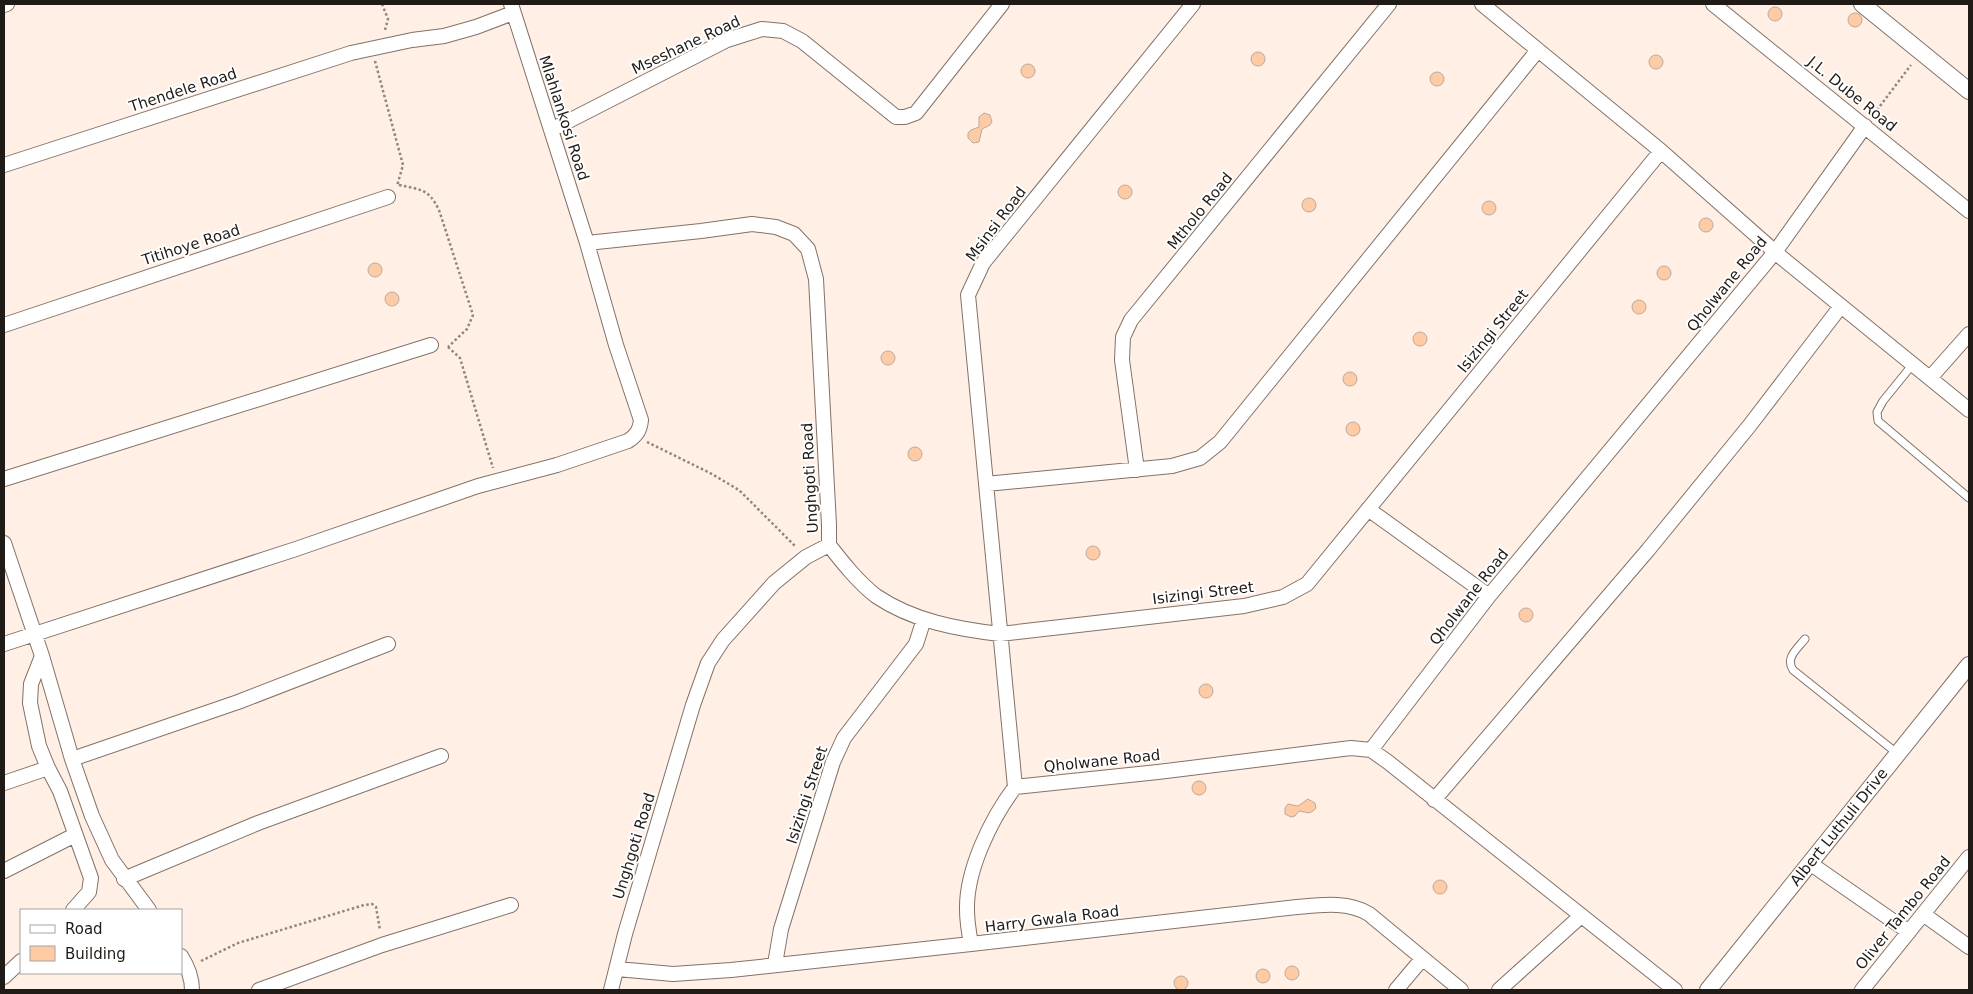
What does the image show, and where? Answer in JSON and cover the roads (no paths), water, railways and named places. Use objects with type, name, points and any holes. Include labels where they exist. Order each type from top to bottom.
[{"type":"street","name":"Mseshane Road","points":[[551,130],[728,40],[762,30],[783,32],[802,42],[896,116],[905,117],[916,113],[1002,4]]},
{"type":"street","name":"Msinsi Road","points":[[1014,787],[968,295],[983,263],[1192,4]]},
{"type":"street","name":"Mtholo Road","points":[[1137,470],[1122,360],[1123,337],[1132,320],[1389,4]]},
{"type":"street","points":[[1482,4],[1661,151],[1775,252],[1969,410]]},
{"type":"street","name":"J.L. Dube Road","points":[[1713,4],[1969,210]]},
{"type":"street","points":[[1862,4],[1969,91]]},
{"type":"street","name":"Thendele Road","points":[[4,165],[373,48],[444,36],[476,27],[512,8]]},
{"type":"street","name":"Mlahlankosi Road","points":[[34,635],[296,549],[497,480],[580,458],[628,441],[636,436],[640,428],[640,420],[587,243],[512,8]]},
{"type":"street","points":[[986,484],[1172,466],[1200,458],[1220,442],[1538,50]]},
{"type":"street","name":"Qholwane Road","points":[[1014,787],[1158,772],[1351,748],[1371,750],[1488,596],[1775,252],[1865,126]]},
{"type":"street","name":"Isizingi Street","points":[[775,964],[781,929],[833,762],[844,738],[916,644],[924,619],[962,630],[1000,634],[1244,606],[1283,597],[1307,584],[1661,151]]},
{"type":"street","name":"Titihoye Road","points":[[4,325],[388,196]]},
{"type":"street","name":"Unghgoti Road","points":[[587,243],[752,224],[776,226],[794,234],[808,249],[816,278],[829,525],[829,545],[806,557],[774,583],[723,640],[708,663],[693,705],[636,896],[611,990]]},
{"type":"street","points":[[1434,800],[1648,550],[1750,425],[1841,306]]},
{"type":"street","points":[[1930,378],[1969,334]]},
{"type":"street","points":[[4,479],[431,345]]},
{"type":"street","points":[[1368,509],[1488,596]]},
{"type":"street","points":[[4,543],[42,656],[72,758],[101,839],[124,878],[148,909]]},
{"type":"street","points":[[829,545],[851,573],[875,595],[896,608],[924,619]]},
{"type":"street","points":[[4,644],[34,635]]},
{"type":"street","points":[[72,758],[238,702],[388,644]]},
{"type":"street","points":[[42,656],[31,684],[30,703],[39,746],[60,791],[91,878],[91,888],[88,895],[74,909]]},
{"type":"street","name":"Albert Luthuli Drive","points":[[1708,990],[1969,665]]},
{"type":"street","points":[[1371,750],[1675,990]]},
{"type":"street","points":[[124,878],[258,823],[441,756]]},
{"type":"street","points":[[4,783],[48,768]]},
{"type":"street","points":[[971,944],[967,910],[971,876],[990,827],[1002,804],[1014,787]]},
{"type":"street","points":[[4,871],[75,836]]},
{"type":"street","name":"Oliver Tambo Road","points":[[1862,990],[1969,857]]},
{"type":"street","points":[[1811,864],[1909,932]]},
{"type":"street","points":[[259,990],[382,945],[510,905]]},
{"type":"street","name":"Harry Gwala Road","points":[[617,969],[673,974],[971,944],[1297,907],[1336,905],[1355,907],[1362,910],[1386,927],[1461,990]]},
{"type":"street","points":[[1923,914],[1969,947]]},
{"type":"street","points":[[1499,990],[1581,916]]},
{"type":"street","points":[[1396,990],[1422,959]]},
{"type":"street","points":[[4,977],[20,962]]},
{"type":"street","points":[[185,962],[192,982],[192,990]]},
{"type":"lane","points":[[1913,364],[1883,401],[1877,412],[1878,421],[1969,498]]},
{"type":"lane","points":[[1805,639],[1790,660],[1793,670],[1898,755]]}]
